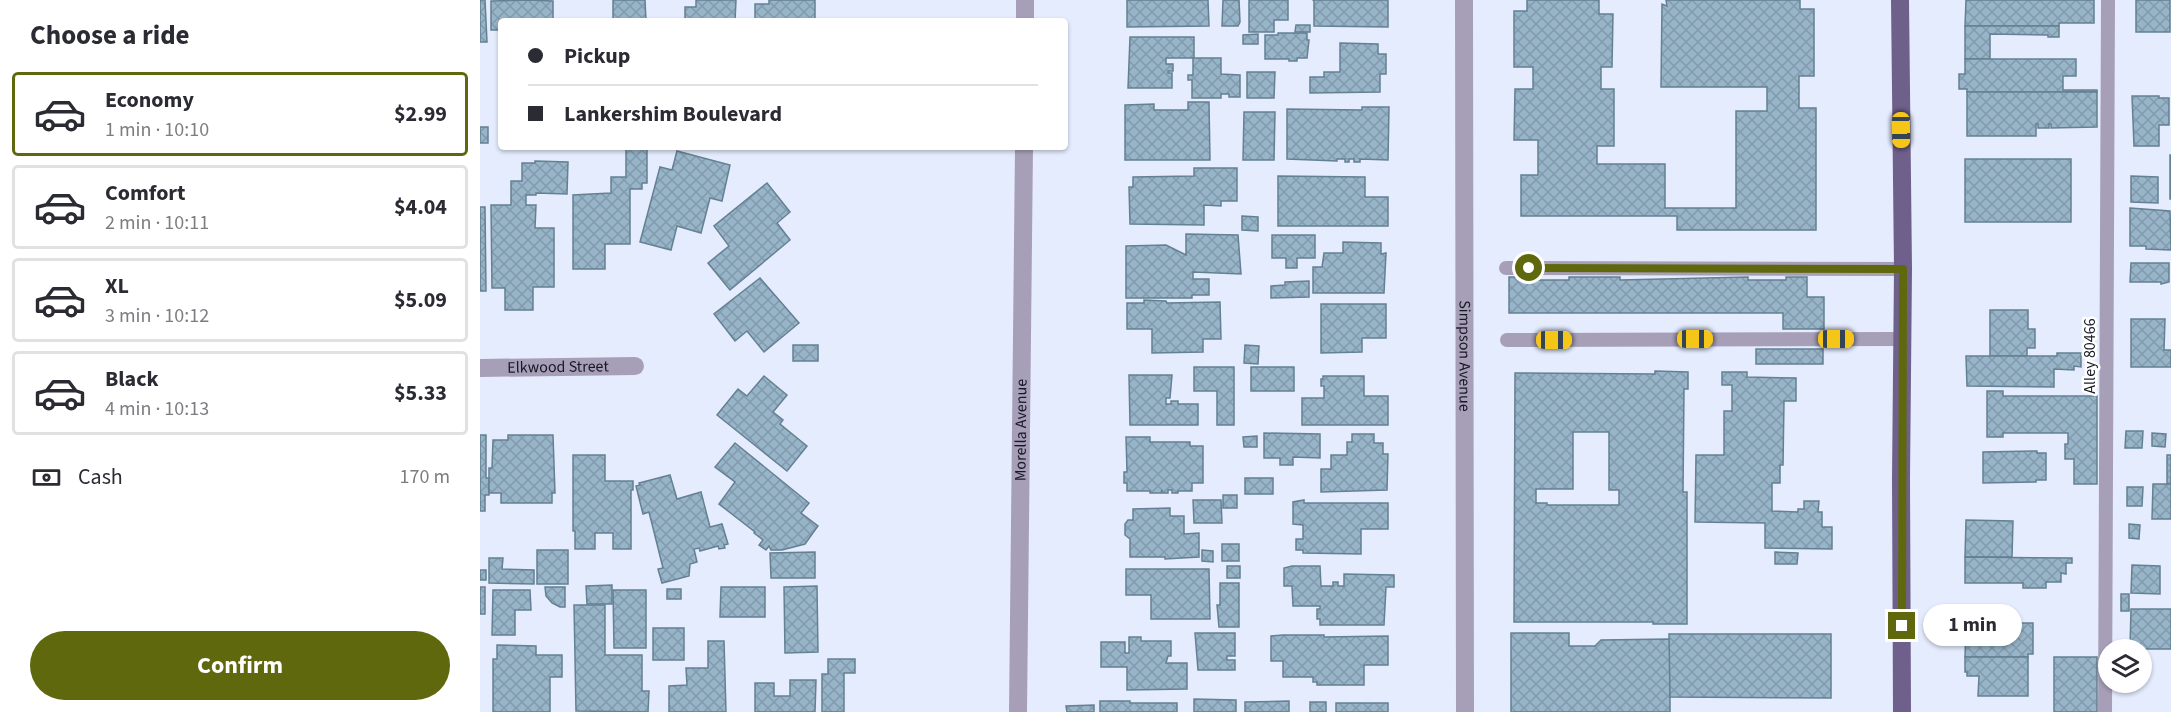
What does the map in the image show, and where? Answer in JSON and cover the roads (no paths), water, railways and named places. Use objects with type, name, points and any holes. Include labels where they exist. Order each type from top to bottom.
[{"type":"main road","points":[[1900,0],[1903,269],[1902,712]]},
{"type":"street","points":[[1025,0],[1025,18]]},
{"type":"street","name":"Simpson Avenue","points":[[1464,0],[1465,712]]},
{"type":"street","name":"Morella Avenue","points":[[1018,712],[1024,150]]},
{"type":"street","name":"Elkwood Street","points":[[480,368],[635,366]]},
{"type":"lane","name":"Alley 80466","points":[[2104,712],[2108,0]]},
{"type":"lane","points":[[1506,268],[1903,269]]},
{"type":"lane","points":[[1507,340],[1903,339]]}]
